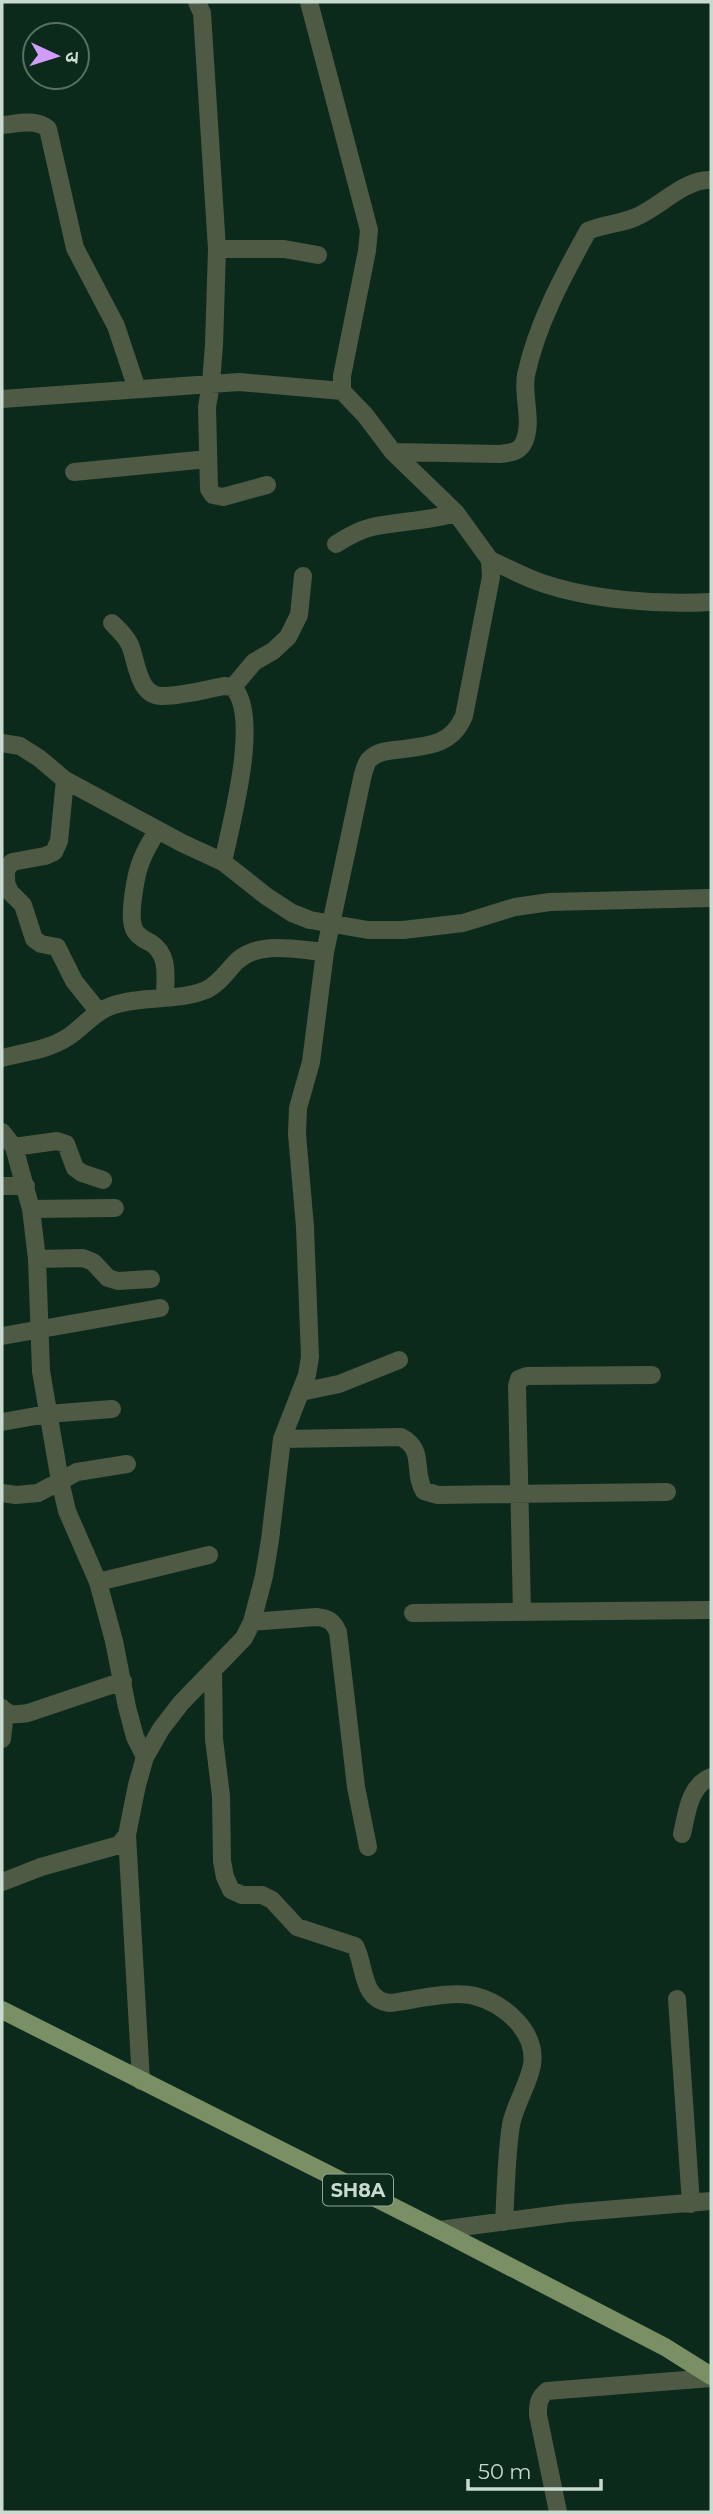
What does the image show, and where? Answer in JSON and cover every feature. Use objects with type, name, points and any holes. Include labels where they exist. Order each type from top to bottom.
[{"type":"main road","name":"SH8A","points":[[2,2010],[439,2230],[665,2347],[711,2377]]},
{"type":"street","points":[[197,2],[202,13],[217,249],[211,383],[207,407],[209,489],[213,495],[223,497],[267,485]]},
{"type":"street","points":[[313,4],[369,230],[342,376],[342,391]]},
{"type":"street","points":[[2,125],[34,122],[48,129],[75,248],[116,326],[137,389]]},
{"type":"street","points":[[393,453],[499,454],[513,452],[522,446],[527,432],[525,380],[530,358],[539,330],[587,231],[634,218],[692,184],[711,180]]},
{"type":"street","points":[[217,249],[284,249],[318,254]]},
{"type":"street","points":[[2,399],[239,382],[342,391],[365,415],[393,453],[456,513],[490,559],[540,582],[579,592],[638,601],[680,604],[711,602]]},
{"type":"street","points":[[74,472],[208,459]]},
{"type":"street","points":[[336,544],[371,527],[428,521],[456,513]]},
{"type":"street","points":[[141,2081],[127,1835],[145,1757],[160,1729],[244,1638],[252,1622],[270,1540],[282,1439],[307,1375],[310,1357],[298,1108],[311,1062],[330,924],[363,774],[368,760],[379,752],[425,746],[446,740],[458,730],[464,716],[491,577],[490,559]]},
{"type":"street","points":[[112,623],[130,645],[145,687],[153,695],[233,687],[254,662],[273,651],[288,637],[299,615],[303,576]]},
{"type":"street","points":[[223,862],[239,787],[244,745],[242,703],[233,687]]},
{"type":"street","points":[[2,743],[20,746],[65,780],[223,862],[292,913],[330,924],[368,930],[403,930],[463,923],[515,908],[550,902],[711,898]]},
{"type":"street","points":[[65,780],[59,841],[54,852],[12,862],[6,870],[6,883],[10,892],[23,905],[34,939],[41,944],[57,947],[74,981],[99,1011]]},
{"type":"street","points":[[158,830],[141,860],[132,919],[134,930],[143,939],[158,947],[164,957],[164,998]]},
{"type":"street","points":[[2,1058],[49,1047],[67,1038],[99,1011],[113,1005],[191,994],[209,988],[252,951],[268,948],[325,952]]},
{"type":"street","points":[[2,1132],[14,1147],[31,1209],[37,1259],[38,1331],[47,1414],[60,1481],[67,1511],[98,1582],[135,1737],[145,1757]]},
{"type":"street","points":[[14,1147],[57,1141],[66,1144],[75,1168],[103,1180]]},
{"type":"street","points":[[2,1186],[26,1186]]},
{"type":"street","points":[[31,1209],[115,1208]]},
{"type":"street","points":[[37,1259],[83,1258],[93,1262],[108,1278],[118,1281],[151,1279]]},
{"type":"street","points":[[2,1336],[160,1308]]},
{"type":"street","points":[[300,1392],[339,1384],[399,1360]]},
{"type":"street","points":[[522,1612],[518,1494],[519,1379],[527,1376],[652,1375]]},
{"type":"street","points":[[2,1422],[47,1414],[112,1409]]},
{"type":"street","points":[[282,1439],[401,1437],[412,1443],[417,1454],[419,1483],[424,1491],[438,1495],[667,1492]]},
{"type":"street","points":[[2,1493],[38,1493],[77,1472],[127,1464]]},
{"type":"street","points":[[98,1582],[209,1555]]},
{"type":"street","points":[[413,1614],[711,1610]]},
{"type":"street","points":[[252,1622],[316,1617],[334,1623],[338,1632],[356,1787],[368,1847]]},
{"type":"street","points":[[213,1670],[214,1740],[221,1796],[222,1861],[231,1890],[242,1895],[262,1895],[272,1900],[297,1927],[355,1946],[371,1995],[379,2002],[457,1995],[475,1996],[493,2004],[517,2021],[528,2034],[532,2048],[532,2064],[511,2124],[504,2222]]},
{"type":"street","points":[[2,1739],[3,1710],[16,1715],[28,1713],[123,1681]]},
{"type":"street","points":[[682,1834],[693,1792],[704,1780],[711,1777]]},
{"type":"street","points":[[2,1882],[41,1867],[119,1845],[127,1835]]},
{"type":"street","points":[[677,1998],[691,2204]]},
{"type":"street","points":[[439,2230],[568,2214],[711,2201]]},
{"type":"street","points":[[558,2512],[538,2415],[541,2396],[547,2391],[711,2377]]}]
